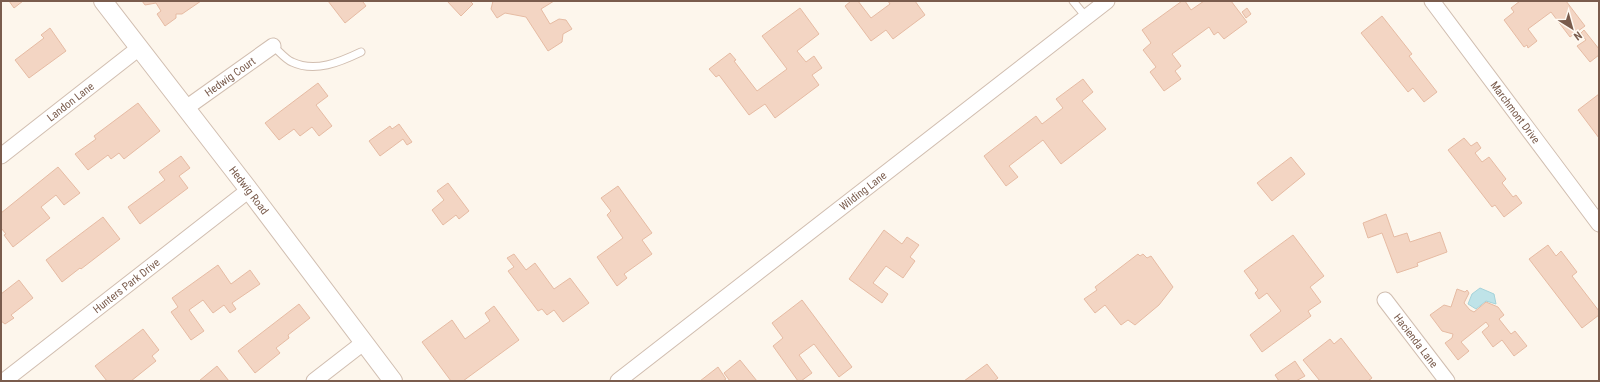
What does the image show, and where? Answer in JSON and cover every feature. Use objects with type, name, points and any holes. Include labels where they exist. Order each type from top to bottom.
[{"type":"street","name":"Hedwig Road","points":[[103,1],[249,190],[393,381]]},
{"type":"street","name":"Wilding Lane","points":[[618,381],[1107,1]]},
{"type":"street","name":"Marchmont Drive","points":[[1436,2],[1599,224]]},
{"type":"street","name":"Hedwig Court","points":[[186,108],[273,46]]},
{"type":"street","name":"Landon Lane","points":[[1,156],[139,48]]},
{"type":"street","name":"Hunters Park Drive","points":[[4,381],[249,190]]},
{"type":"street","name":"Hacienda Lane","points":[[1385,300],[1447,381]]},
{"type":"street","points":[[314,381],[363,343]]},
{"type":"lane","points":[[1073,1],[1086,18]]},
{"type":"lane","points":[[273,46],[291,62],[312,67],[337,63],[361,52]]},
{"type":"water","points":[[1480,288],[1494,294],[1496,304],[1486,301],[1476,309],[1468,304],[1472,294]]},
{"type":"building","points":[[9,1],[23,1],[14,8]]},
{"type":"building","points":[[142,1],[201,1],[182,14],[176,14],[176,18],[165,26],[157,14],[161,11],[156,3],[145,5]]},
{"type":"building","points":[[328,1],[364,1],[363,2],[366,6],[345,23]]},
{"type":"building","points":[[447,1],[470,1],[473,4],[461,16]]},
{"type":"building","points":[[493,1],[554,1],[541,9],[550,24],[559,19],[566,20],[572,29],[563,34],[562,42],[548,51],[526,17],[505,13],[497,18],[491,9]]},
{"type":"building","points":[[851,1],[858,1],[871,18],[890,4],[888,1],[915,1],[925,15],[893,39],[886,30],[871,41],[845,6]]},
{"type":"building","points":[[1182,1],[1185,1],[1191,10],[1204,1],[1231,1],[1247,22],[1224,39],[1218,32],[1214,35],[1209,27],[1172,54],[1181,66],[1175,71],[1181,79],[1164,91],[1150,72],[1156,67],[1143,50],[1151,43],[1142,30]]},
{"type":"building","points":[[1520,1],[1566,1],[1585,26],[1570,37],[1551,12],[1528,29],[1537,41],[1528,48],[1527,45],[1524,47],[1504,20],[1514,12],[1511,8]]},
{"type":"building","points":[[800,8],[819,34],[797,51],[806,62],[814,56],[822,68],[812,75],[819,85],[775,118],[765,104],[749,115],[719,75],[716,77],[709,69],[730,53],[736,60],[734,61],[757,91],[787,69],[762,36]]},
{"type":"building","points":[[1247,8],[1251,14],[1246,18],[1242,12]]},
{"type":"building","points":[[1382,16],[1412,54],[1409,56],[1437,92],[1424,102],[1413,88],[1408,92],[1361,33]]},
{"type":"building","points":[[50,28],[66,51],[29,78],[15,60],[44,38],[41,35]]},
{"type":"building","points":[[1584,30],[1599,49],[1599,55],[1590,62],[1577,46],[1586,40],[1581,33]]},
{"type":"building","points":[[1083,79],[1093,92],[1082,101],[1106,129],[1061,164],[1043,140],[1009,166],[1018,177],[1006,186],[984,156],[1036,116],[1042,124],[1063,108],[1056,99]]},
{"type":"building","points":[[318,83],[328,96],[316,105],[332,126],[319,136],[312,127],[300,136],[294,129],[279,140],[265,123]]},
{"type":"building","points":[[1599,94],[1599,138],[1578,110]]},
{"type":"building","points":[[138,103],[160,131],[124,159],[119,153],[111,159],[108,155],[88,170],[75,154],[96,139],[94,136]]},
{"type":"building","points":[[399,124],[412,142],[407,145],[403,139],[380,156],[369,141],[390,126],[392,129]]},
{"type":"building","points":[[1464,138],[1471,146],[1477,142],[1481,148],[1475,153],[1482,162],[1489,157],[1506,179],[1502,183],[1513,197],[1516,195],[1522,203],[1504,217],[1495,205],[1492,207],[1448,150]]},
{"type":"building","points":[[181,156],[190,168],[179,176],[188,188],[140,224],[128,207],[165,180],[159,172]]},
{"type":"building","points":[[1291,157],[1305,174],[1272,201],[1257,183]]},
{"type":"building","points":[[58,167],[80,193],[64,205],[56,195],[41,207],[50,218],[13,247],[4,235],[6,234],[1,228],[1,213]]},
{"type":"building","points":[[448,183],[469,211],[459,219],[456,215],[443,225],[432,210],[444,200],[437,191]]},
{"type":"building","points":[[618,186],[652,233],[642,240],[652,254],[624,274],[627,278],[617,286],[597,257],[623,238],[607,215],[611,211],[601,198]]},
{"type":"building","points":[[1386,214],[1394,237],[1407,233],[1410,242],[1440,232],[1447,252],[1417,263],[1418,266],[1397,273],[1382,233],[1368,238],[1363,223]]},
{"type":"building","points":[[103,217],[120,239],[62,282],[46,260]]},
{"type":"building","points":[[884,230],[902,244],[907,237],[919,245],[910,257],[915,261],[903,278],[886,266],[873,283],[888,294],[882,303],[849,279]]},
{"type":"building","points":[[1293,235],[1324,276],[1310,287],[1321,302],[1308,311],[1311,316],[1262,352],[1250,335],[1281,311],[1267,293],[1259,299],[1255,293],[1258,290],[1244,271]]},
{"type":"building","points":[[1548,245],[1556,256],[1561,251],[1577,272],[1572,276],[1599,311],[1599,315],[1582,328],[1529,259]]},
{"type":"building","points":[[514,254],[526,270],[535,263],[554,289],[570,278],[589,303],[563,322],[554,310],[547,315],[542,309],[538,311],[508,271],[514,267],[507,258]]},
{"type":"building","points":[[1138,254],[1140,256],[1143,254],[1147,258],[1151,256],[1173,287],[1159,305],[1135,325],[1128,320],[1121,325],[1105,305],[1095,313],[1084,299],[1097,290],[1095,287]]},
{"type":"building","points":[[218,265],[231,284],[250,270],[260,284],[232,303],[236,309],[230,313],[224,305],[213,313],[203,300],[189,310],[204,331],[191,340],[171,312],[178,307],[172,298]]},
{"type":"building","points":[[19,280],[33,298],[11,315],[14,318],[5,324],[1,321],[1,294]]},
{"type":"building","points":[[1457,289],[1465,292],[1467,290],[1469,293],[1464,303],[1474,312],[1486,302],[1498,307],[1504,315],[1499,319],[1511,334],[1515,331],[1527,346],[1514,356],[1502,340],[1493,347],[1482,332],[1489,326],[1486,322],[1461,342],[1469,351],[1458,360],[1445,343],[1452,338],[1453,334],[1442,331],[1430,315],[1444,305],[1451,307]]},
{"type":"building","points":[[802,300],[852,367],[839,377],[814,344],[799,355],[812,373],[801,381],[798,381],[773,346],[783,338],[772,323]]},
{"type":"building","points":[[299,304],[310,318],[288,335],[289,338],[276,348],[280,353],[255,373],[238,351]]},
{"type":"building","points":[[494,306],[519,340],[463,381],[451,381],[422,342],[452,320],[465,339],[490,321],[485,313]]},
{"type":"building","points":[[143,329],[159,350],[152,356],[156,361],[131,381],[107,381],[95,366]]},
{"type":"building","points":[[1341,338],[1372,378],[1368,381],[1320,381],[1303,360],[1330,339],[1334,344]]},
{"type":"building","points":[[740,360],[757,381],[730,381],[724,373]]},
{"type":"building","points":[[1295,361],[1305,376],[1296,381],[1279,381],[1275,375]]},
{"type":"building","points":[[987,364],[998,378],[994,381],[964,381]]},
{"type":"building","points":[[217,366],[229,381],[199,381]]},
{"type":"building","points":[[718,367],[726,379],[723,381],[700,381]]}]
